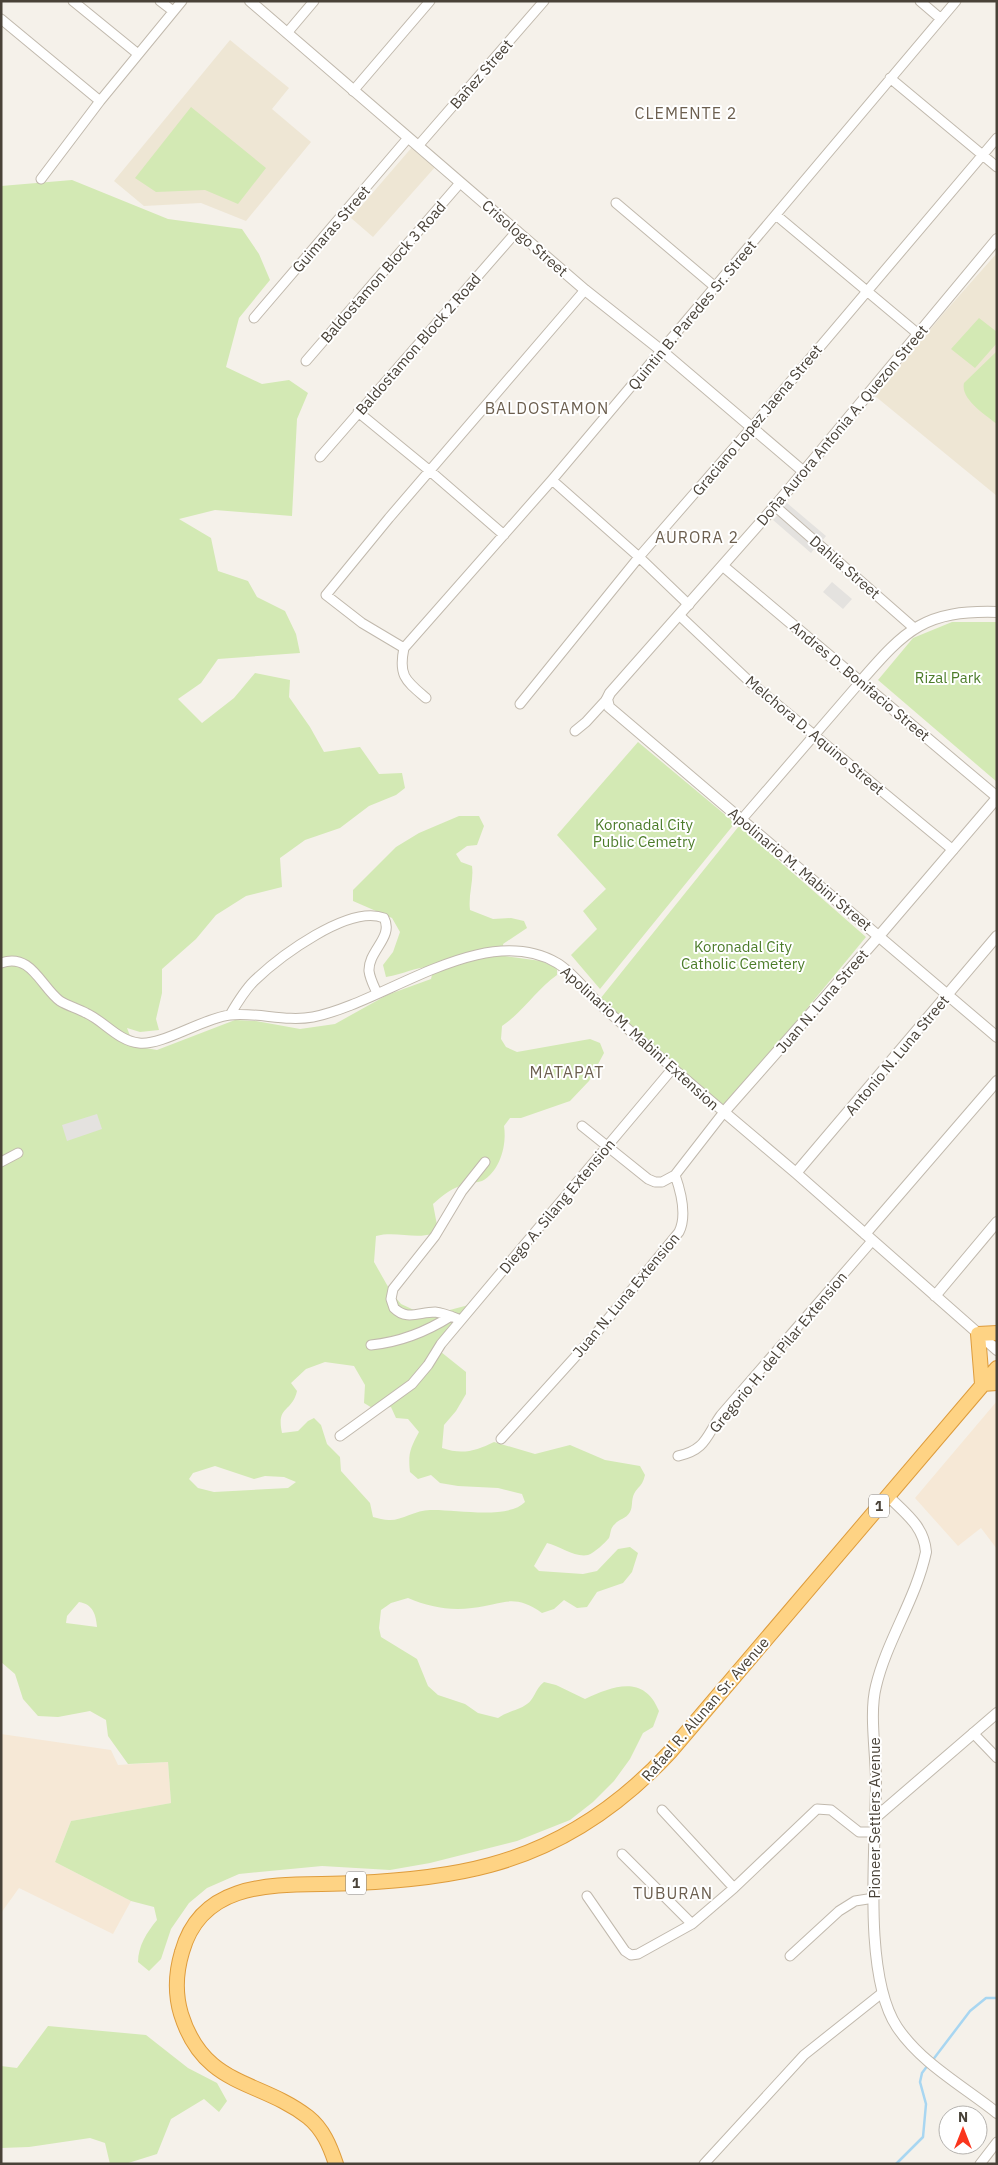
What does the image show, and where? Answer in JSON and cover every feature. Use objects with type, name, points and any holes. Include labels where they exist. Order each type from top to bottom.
[{"type":"highway","points":[[997,1333],[978,1334],[982,1384],[997,1383]]},
{"type":"highway","name":"Rafael R. Alunan Sr. Avenue","points":[[336,2164],[325,2136],[310,2118],[276,2099],[223,2074],[209,2062],[189,2034],[179,2006],[177,1979],[183,1947],[190,1930],[201,1916],[213,1904],[230,1895],[251,1889],[278,1885],[383,1881],[451,1874],[520,1856],[552,1843],[582,1827],[629,1792],[670,1752],[997,1368]]},
{"type":"street","points":[[73,1],[138,54]]},
{"type":"street","points":[[160,1],[173,11]]},
{"type":"street","points":[[41,178],[100,101],[182,1]]},
{"type":"street","name":"Crisologo Street","points":[[250,1],[585,290],[662,351],[804,472]]},
{"type":"street","points":[[287,33],[314,1]]},
{"type":"street","points":[[353,91],[430,1]]},
{"type":"street","name":"Bañez Street","points":[[418,146],[544,1]]},
{"type":"street","points":[[920,1],[941,19]]},
{"type":"street","name":"Quintin B. Paredes Sr. Street","points":[[404,648],[552,480],[956,1]]},
{"type":"street","points":[[1,19],[100,101]]},
{"type":"street","points":[[890,78],[997,167]]},
{"type":"street","name":"Guimaras Street","points":[[254,318],[408,138]]},
{"type":"street","name":"Graciano Lopez Jaena Street","points":[[520,704],[640,556],[997,138]]},
{"type":"street","name":"Baldostamon Block 3 Road","points":[[306,361],[460,183]]},
{"type":"street","points":[[616,203],[714,286]]},
{"type":"street","points":[[776,215],[917,334]]},
{"type":"street","name":"Baldostamon Block 2 Road","points":[[320,457],[517,231]]},
{"type":"street","name":"Doña Aurora Antonia A. Quezon Street","points":[[606,700],[610,693],[804,472],[997,239]]},
{"type":"street","points":[[426,698],[404,677],[402,660],[404,648],[362,623],[326,595],[388,518],[585,290]]},
{"type":"street","points":[[358,412],[504,535]]},
{"type":"street","points":[[552,480],[640,556],[689,605]]},
{"type":"street","name":"Dahlia Street","points":[[775,506],[914,628]]},
{"type":"street","name":"Andres D. Bonifacio Street","points":[[723,566],[997,797]]},
{"type":"street","points":[[742,819],[861,681],[894,645],[914,628],[932,619],[951,614],[975,611],[997,612]]},
{"type":"street","name":"Melchora D. Aquino Street","points":[[679,615],[750,682],[954,850]]},
{"type":"street","points":[[575,731],[606,700]]},
{"type":"street","name":"Apolinario M. Mabini Street","points":[[606,700],[609,707],[997,1037]]},
{"type":"street","name":"Juan N. Luna Street","points":[[724,1112],[954,850],[997,797]]},
{"type":"street","points":[[230,1015],[254,981],[279,961],[341,921],[359,916],[376,915],[384,918],[387,924],[386,934],[370,960],[371,981],[377,994]]},
{"type":"street","name":"Antonio N. Luna Street","points":[[796,1173],[997,936]]},
{"type":"street","name":"Apolinario M. Mabini Extension","points":[[1,964],[17,962],[29,967],[40,977],[58,1000],[86,1013],[129,1041],[141,1044],[152,1042],[197,1024],[230,1015],[312,1017],[377,994],[462,959],[490,952],[515,951],[540,956],[557,963],[595,1000],[796,1173],[997,1350]]},
{"type":"street","name":"Diego A. Silang Extension","points":[[340,1436],[412,1384],[425,1369],[441,1344],[673,1068]]},
{"type":"street","points":[[868,1238],[997,1081]]},
{"type":"street","points":[[582,1126],[648,1179],[655,1182],[669,1180],[675,1175],[724,1112]]},
{"type":"street","points":[[1,1162],[18,1153]]},
{"type":"street","points":[[462,1320],[436,1312],[413,1316],[402,1314],[394,1308],[391,1294],[400,1279],[435,1236],[470,1179],[485,1162]]},
{"type":"street","name":"Juan N. Luna Extension","points":[[501,1439],[594,1336],[679,1232],[682,1222],[682,1204],[675,1175]]},
{"type":"street","points":[[935,1296],[997,1222]]},
{"type":"street","name":"Gregorio H. del Pilar Extension","points":[[678,1456],[697,1450],[702,1445],[721,1415],[868,1238]]},
{"type":"street","points":[[371,1345],[390,1343],[408,1338],[451,1316]]},
{"type":"street","name":"Pioneer Settlers Avenue","points":[[888,1496],[919,1527],[923,1534],[926,1552],[876,1687],[873,1701],[874,1898],[876,1956],[882,1993],[896,2026],[923,2056],[997,2113]]},
{"type":"street","points":[[875,1818],[997,1713]]},
{"type":"street","points":[[973,1733],[997,1758]]},
{"type":"street","points":[[587,1896],[625,1951],[631,1955],[638,1954],[692,1924],[734,1888],[817,1809],[831,1810],[859,1832],[875,1832]]},
{"type":"street","points":[[662,1810],[734,1888]]},
{"type":"street","points":[[622,1854],[692,1924]]},
{"type":"street","points":[[790,1956],[839,1911],[855,1901],[874,1898]]},
{"type":"street","points":[[704,2164],[804,2055],[882,1993]]},
{"type":"street","points":[[980,2164],[997,2142]]},
{"type":"shaded area","points":[[230,40],[289,88],[272,109],[311,142],[246,221],[201,203],[144,206],[114,181]]},
{"type":"shaded area","points":[[413,146],[436,166],[373,237],[351,218]]},
{"type":"shaded area","points":[[997,253],[997,496],[875,396]]},
{"type":"shaded area","points":[[787,503],[826,536],[822,541],[783,508]]},
{"type":"shaded area","points":[[778,515],[815,548],[811,553],[773,520]]},
{"type":"shaded area","points":[[832,582],[852,599],[843,609],[823,592]]},
{"type":"shaded area","points":[[97,1114],[102,1129],[67,1141],[62,1125]]},
{"type":"shaded area","points":[[997,1401],[997,1549],[981,1528],[958,1546],[915,1498]]},
{"type":"shaded area","points":[[1,1734],[111,1750],[118,1765],[168,1762],[171,1803],[71,1821],[55,1862],[131,1901],[113,1934],[19,1888],[1,1913]]},
{"type":"green space","points":[[191,107],[266,168],[238,204],[205,190],[156,192],[135,178]]},
{"type":"green space","points":[[72,180],[168,219],[242,229],[259,254],[270,280],[239,318],[226,367],[262,384],[289,380],[308,393],[297,419],[292,516],[215,510],[179,519],[211,538],[218,571],[248,581],[257,597],[285,611],[296,634],[300,653],[218,659],[201,683],[178,699],[202,723],[234,698],[255,673],[290,680],[289,697],[310,727],[324,752],[360,747],[379,774],[402,773],[405,788],[396,795],[369,806],[340,828],[305,840],[280,858],[282,887],[246,896],[216,915],[196,939],[162,969],[162,993],[156,1019],[159,1030],[140,1032],[127,1028],[134,1046],[157,1050],[235,1020],[256,1021],[300,1029],[335,1024],[387,995],[431,979],[434,967],[421,968],[386,977],[383,965],[393,952],[400,932],[392,918],[353,901],[353,890],[396,847],[419,833],[459,816],[479,816],[484,826],[477,845],[467,846],[456,854],[461,862],[472,866],[470,910],[493,919],[511,918],[524,921],[527,928],[503,944],[505,956],[541,961],[557,968],[557,975],[502,1026],[501,1039],[506,1047],[517,1052],[590,1039],[600,1043],[604,1053],[589,1081],[570,1101],[521,1118],[510,1118],[504,1126],[505,1133],[501,1157],[488,1177],[482,1181],[468,1183],[452,1189],[433,1204],[437,1225],[432,1234],[376,1236],[374,1262],[391,1292],[401,1304],[427,1316],[480,1302],[441,1352],[466,1372],[466,1394],[456,1411],[444,1425],[442,1448],[462,1452],[481,1448],[494,1442],[535,1454],[570,1445],[605,1460],[640,1466],[645,1475],[642,1484],[634,1494],[630,1512],[613,1526],[609,1538],[599,1548],[588,1555],[578,1555],[547,1543],[534,1566],[539,1571],[583,1574],[597,1571],[618,1549],[630,1547],[638,1553],[632,1572],[623,1583],[597,1592],[587,1607],[577,1608],[564,1600],[554,1609],[542,1613],[523,1603],[516,1602],[448,1609],[424,1604],[408,1598],[391,1603],[381,1610],[379,1628],[381,1637],[417,1659],[428,1686],[438,1695],[465,1704],[478,1713],[498,1718],[520,1708],[531,1700],[544,1682],[556,1685],[585,1699],[606,1690],[627,1686],[645,1692],[653,1699],[659,1711],[653,1727],[643,1733],[630,1759],[614,1781],[593,1802],[570,1820],[517,1841],[430,1863],[390,1870],[322,1866],[239,1874],[207,1888],[189,1903],[171,1929],[161,1959],[149,1971],[138,1962],[138,1956],[144,1940],[157,1920],[154,1907],[131,1901],[55,1862],[71,1821],[171,1803],[168,1762],[128,1764],[108,1736],[106,1720],[90,1711],[58,1717],[38,1716],[23,1699],[15,1674],[1,1662],[1,186]],"holes":[[[325,1362],[354,1366],[365,1385],[364,1403],[374,1409],[391,1407],[396,1418],[408,1419],[419,1432],[412,1447],[409,1460],[410,1472],[418,1479],[431,1475],[440,1483],[498,1488],[522,1494],[525,1502],[506,1511],[430,1510],[393,1520],[373,1517],[370,1503],[341,1471],[340,1457],[327,1444],[321,1425],[314,1418],[298,1431],[282,1433],[281,1418],[295,1398],[297,1391],[291,1383],[306,1369]],[[215,1466],[254,1479],[265,1476],[284,1477],[296,1482],[288,1488],[214,1492],[198,1488],[189,1479],[193,1473]],[[79,1602],[84,1603],[93,1611],[97,1627],[66,1623],[67,1616]]]},
{"type":"green space","points":[[979,318],[997,332],[997,343],[975,368],[951,349]]},
{"type":"green space","points":[[997,351],[997,424],[970,401],[964,389],[964,383]]},
{"type":"green space","name":"Rizal Park","points":[[952,622],[997,622],[997,782],[878,680],[913,638]]},
{"type":"green space","name":"Koronadal City Public Cemetry","points":[[638,742],[735,823],[600,989],[571,955],[597,929],[583,911],[606,889],[557,835]]},
{"type":"green space","name":"Koronadal City Catholic Cemetery","points":[[739,826],[866,937],[725,1108],[600,999]]},
{"type":"green space","points":[[48,2026],[146,2035],[188,2068],[217,2083],[227,2101],[219,2112],[204,2099],[171,2119],[157,2154],[125,2164],[110,2164],[105,2143],[90,2138],[29,2147],[1,2148],[1,2066],[17,2068]]},
{"type":"waterway","points":[[932,2061],[970,2011],[986,1998],[997,1998]]},
{"type":"waterway","points":[[896,2164],[923,2137],[926,2104],[920,2082],[922,2073],[928,2065]]},
{"type":"district","name":"CLEMENTE 2","points":[[686,113]]},
{"type":"district","name":"BALDOSTAMON","points":[[547,408]]},
{"type":"district","name":"AURORA 2","points":[[697,537]]},
{"type":"district","name":"MATAPAT","points":[[567,1072]]},
{"type":"district","name":"TUBURAN","points":[[673,1893]]}]
